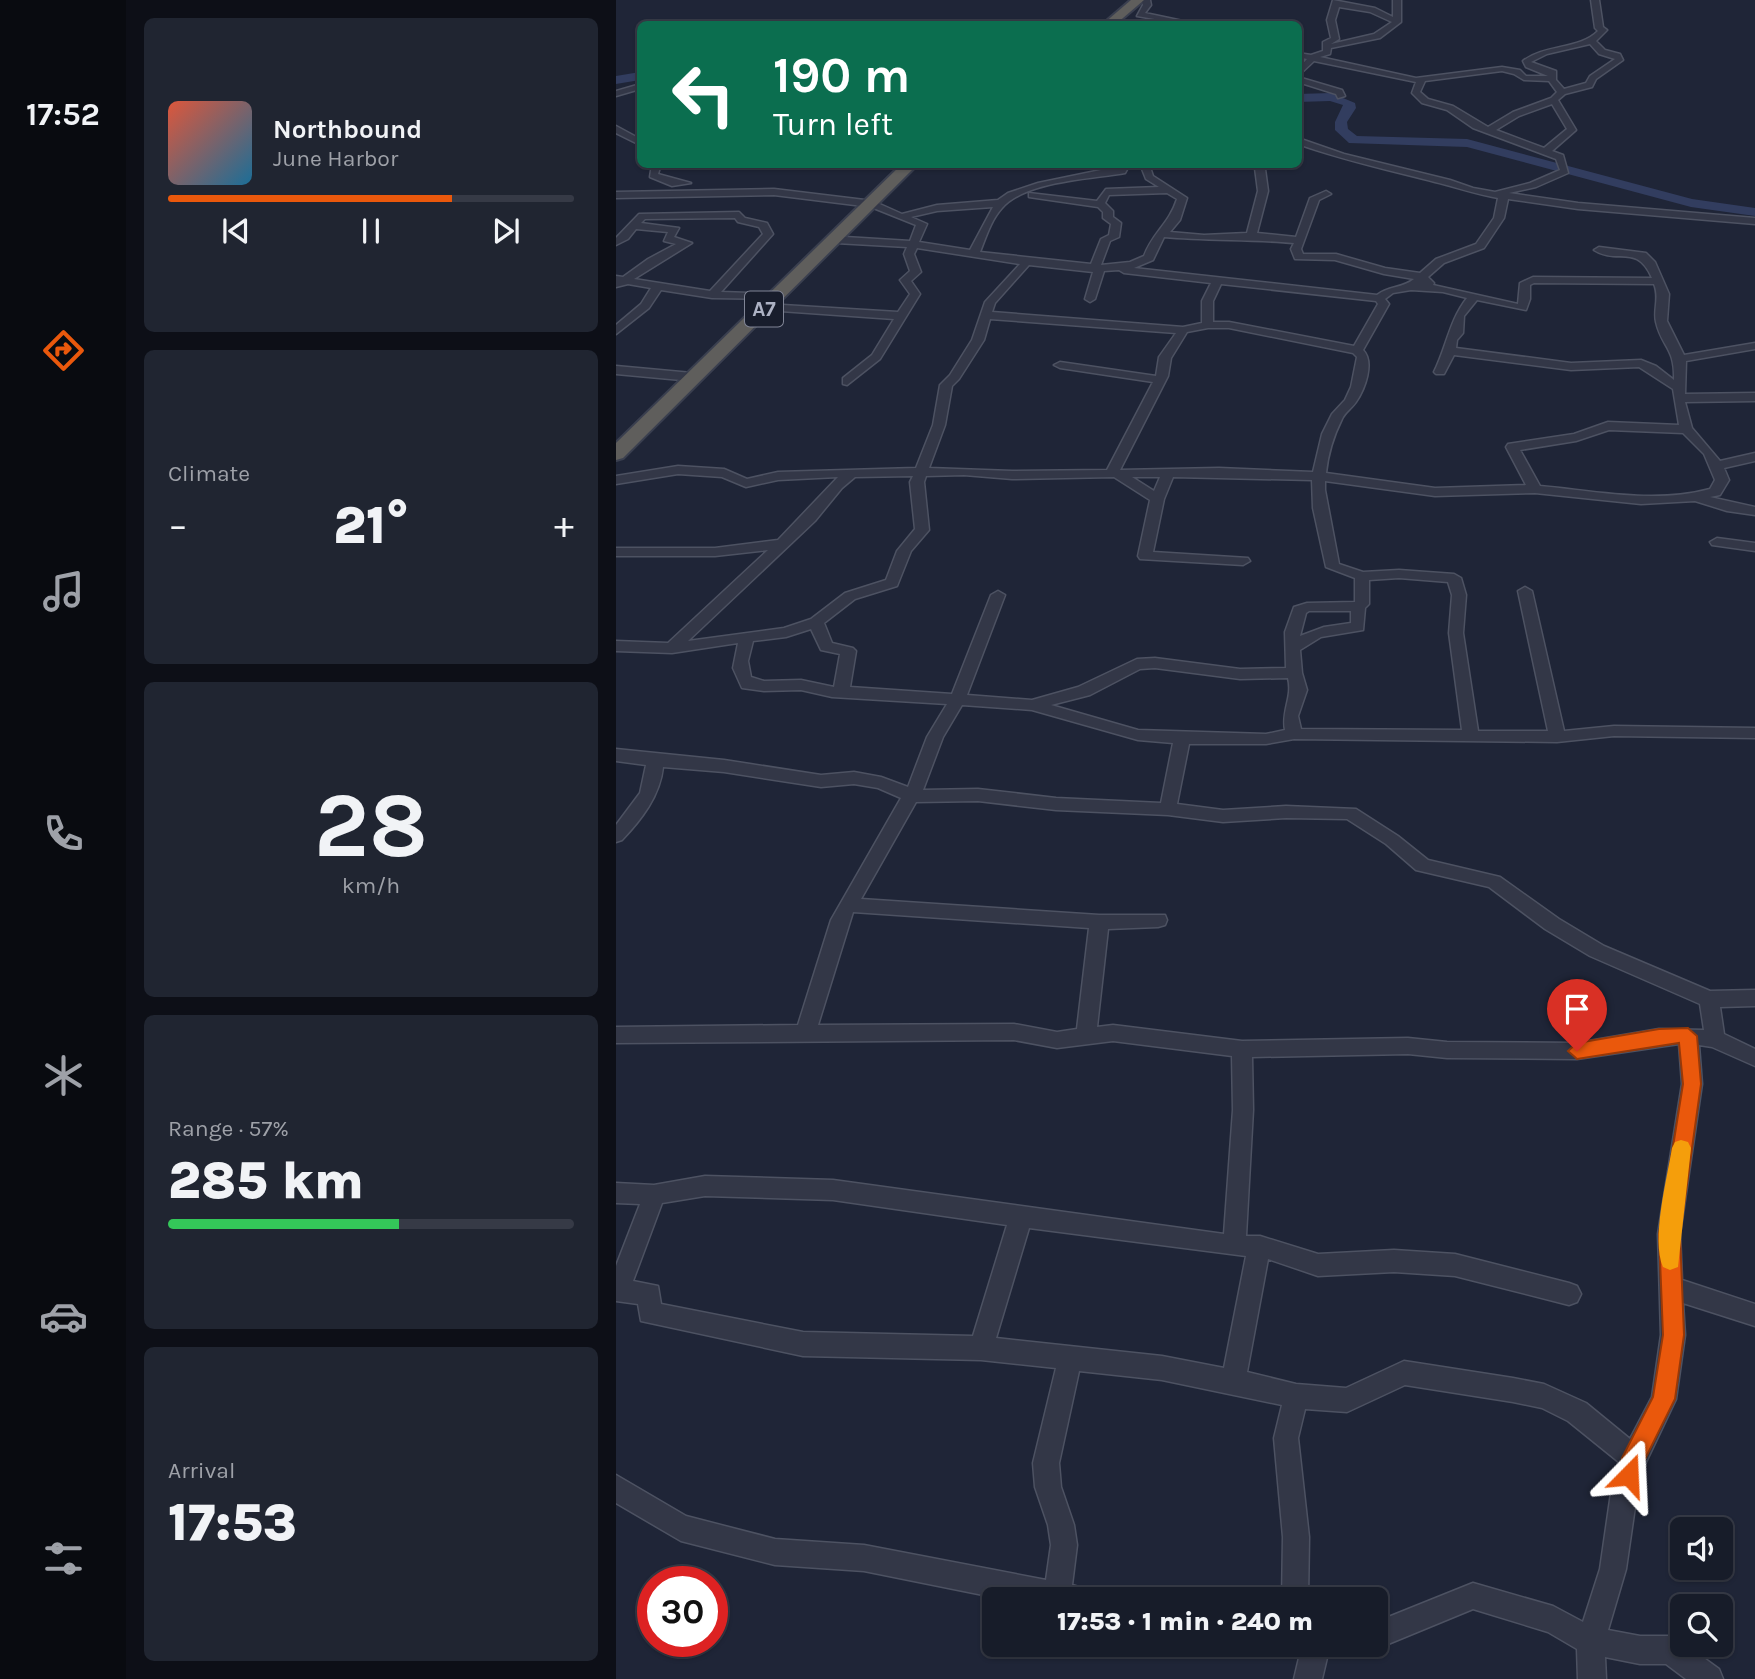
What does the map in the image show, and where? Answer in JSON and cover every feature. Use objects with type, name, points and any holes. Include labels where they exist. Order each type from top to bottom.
[{"type":"highway","points":[[1113,21],[1138,0]]},
{"type":"highway","name":"A7","points":[[616,454],[907,168]]},
{"type":"street","points":[[1146,0],[1147,5],[1140,14],[1177,21]]},
{"type":"street","points":[[1397,0],[1397,22]]},
{"type":"street","points":[[1562,92],[1556,88],[1552,79],[1553,73],[1529,65],[1527,61],[1544,52],[1592,41],[1603,30],[1599,28],[1595,0]]},
{"type":"street","points":[[1302,72],[1312,58],[1327,52],[1327,42],[1335,39],[1331,20],[1337,2],[1372,10],[1397,22]]},
{"type":"street","points":[[1327,47],[1377,36],[1397,22]]},
{"type":"street","points":[[1490,130],[1516,114],[1554,100],[1562,92],[1590,85],[1593,78],[1619,61],[1617,56],[1602,52],[1592,41]]},
{"type":"street","points":[[1302,56],[1346,68],[1416,80],[1503,69],[1517,72],[1524,78],[1552,79]]},
{"type":"street","points":[[1302,78],[1339,92],[1341,96]]},
{"type":"street","points":[[1416,80],[1420,81],[1416,93],[1425,101],[1450,108],[1476,125],[1560,157],[1565,171],[1533,185],[1499,193]]},
{"type":"street","points":[[616,94],[637,89]]},
{"type":"street","points":[[1546,151],[1572,130],[1554,100]]},
{"type":"street","points":[[619,130],[637,129]]},
{"type":"street","points":[[619,130],[637,140]]},
{"type":"street","points":[[1302,142],[1341,156],[1447,182],[1471,191],[1578,206],[1755,221]]},
{"type":"street","points":[[656,168],[653,175],[672,183],[694,183],[704,188],[698,194]]},
{"type":"street","points":[[974,253],[1000,203],[1011,194],[1086,174],[1122,171],[1124,168]]},
{"type":"street","points":[[856,221],[872,236],[912,244],[1096,269],[1117,268],[1145,262],[1155,241],[1164,234],[1177,215],[1182,198],[1149,177],[1146,168]]},
{"type":"street","points":[[1251,236],[1262,191],[1261,168]]},
{"type":"street","points":[[1100,204],[1106,192],[1167,190]]},
{"type":"street","points":[[616,195],[774,192],[873,204],[922,225],[909,254],[916,272],[905,280],[915,294],[876,357],[847,381]]},
{"type":"street","points":[[1411,286],[1440,261],[1480,246],[1499,218],[1503,198],[1499,193]]},
{"type":"street","points":[[1011,194],[1100,204],[1108,211],[1108,218],[1116,223],[1114,237],[1106,239],[1090,299]]},
{"type":"street","points":[[1326,194],[1314,198],[1296,250],[1299,257],[1336,257],[1384,271],[1422,277],[1426,282],[1443,289],[1522,308],[1525,284],[1533,280],[1657,281]]},
{"type":"street","points":[[902,218],[924,208],[948,209],[1000,203]]},
{"type":"street","points":[[616,242],[625,237],[642,216],[739,215],[741,220],[763,225],[768,234],[712,295]]},
{"type":"street","points":[[616,289],[621,280],[632,272],[666,251],[687,243],[668,239],[676,230],[633,226]]},
{"type":"street","points":[[1164,234],[1204,238],[1251,236],[1300,240]]},
{"type":"street","points":[[836,240],[912,244]]},
{"type":"street","points":[[616,480],[678,470],[724,473],[746,483],[778,476],[816,474],[1169,472],[1317,476],[1435,492],[1535,489],[1641,500],[1696,497],[1715,492],[1722,480],[1718,465],[1686,429],[1679,393],[1682,377],[1680,359],[1661,321],[1664,294],[1651,264],[1642,255],[1599,250]]},
{"type":"street","points":[[616,646],[673,648],[748,635],[786,632],[816,622],[850,596],[892,583],[898,574],[899,559],[905,544],[922,530],[917,482],[939,425],[946,385],[955,377],[978,340],[990,302],[1021,271],[1027,260]]},
{"type":"street","points":[[1117,268],[1379,298],[1390,290],[1411,286],[1443,289]]},
{"type":"street","points":[[621,280],[712,295],[901,317]]},
{"type":"street","points":[[1208,325],[1205,313],[1209,293],[1218,280]]},
{"type":"street","points":[[616,331],[645,306],[658,286]]},
{"type":"street","points":[[1440,372],[1450,351],[1451,339],[1457,333],[1459,316],[1474,297]]},
{"type":"street","points":[[1357,350],[1384,304],[1379,298]]},
{"type":"street","points":[[987,314],[1183,330],[1208,325],[1261,330],[1357,350],[1363,356],[1363,366],[1350,402],[1338,415],[1317,476],[1318,508],[1333,567],[1363,576],[1399,573],[1454,578],[1459,595],[1456,633],[1471,736]]},
{"type":"street","points":[[1114,473],[1160,380],[1165,357],[1176,345],[1183,330]]},
{"type":"street","points":[[1680,359],[1755,346]]},
{"type":"street","points":[[1450,351],[1525,363],[1591,367],[1626,362],[1650,367],[1679,393],[1755,397]]},
{"type":"street","points":[[1060,365],[1160,380]]},
{"type":"street","points":[[616,370],[692,377]]},
{"type":"street","points":[[1535,489],[1512,447],[1576,437],[1608,426],[1686,429]]},
{"type":"street","points":[[1718,465],[1755,457]]},
{"type":"street","points":[[1169,472],[1157,499],[1145,556],[1243,561]]},
{"type":"street","points":[[1114,473],[1157,499]]},
{"type":"street","points":[[816,474],[827,480],[834,489]]},
{"type":"street","points":[[673,648],[818,510],[834,489],[851,474]]},
{"type":"street","points":[[1696,497],[1727,507],[1755,511]]},
{"type":"street","points":[[1717,542],[1755,547]]},
{"type":"street","points":[[616,552],[715,552],[781,544]]},
{"type":"street","points":[[1294,734],[1290,716],[1298,690],[1294,673],[1295,647],[1292,632],[1299,610],[1358,607],[1362,604],[1363,576]]},
{"type":"street","points":[[1525,591],[1557,737]]},
{"type":"street","points":[[805,1035],[827,955],[847,905],[912,796],[935,737],[958,699],[998,595]]},
{"type":"street","points":[[1295,647],[1315,632],[1358,627],[1358,607]]},
{"type":"street","points":[[816,622],[826,647],[848,651],[841,691]]},
{"type":"street","points":[[748,635],[740,660],[741,675],[748,684],[778,688],[809,686],[827,694],[841,691],[1032,705],[1138,734],[1182,738],[1266,739],[1294,734],[1557,737],[1614,731],[1755,733]]},
{"type":"street","points":[[1032,705],[1084,691],[1137,664],[1155,663],[1240,674],[1294,673]]},
{"type":"street","points":[[1168,809],[1182,738]]},
{"type":"street","points":[[616,755],[736,767],[821,781],[854,778],[881,783],[912,796],[978,795],[1056,804],[1168,809],[1223,816],[1350,813],[1392,840],[1422,865],[1494,883],[1540,916],[1597,951],[1709,999],[1755,998]]},
{"type":"street","points":[[616,836],[648,797],[656,761]]},
{"type":"street","points":[[847,905],[1099,922],[1158,920]]},
{"type":"street","points":[[1086,1036],[1099,922]]},
{"type":"street","points":[[1709,999],[1715,1039]]},
{"type":"street","points":[[616,1035],[1014,1032],[1057,1040],[1113,1033],[1242,1049],[1408,1046],[1447,1050],[1577,1051],[1659,1037],[1688,1036],[1715,1039],[1755,1058]]},
{"type":"street","points":[[1592,1679],[1591,1641],[1614,1569],[1624,1493],[1634,1458],[1664,1399],[1673,1335],[1669,1234],[1692,1084],[1688,1036]]},
{"type":"street","points":[[1234,1246],[1243,1110],[1242,1049]]},
{"type":"street","points":[[616,1193],[654,1195],[705,1186],[834,1190],[1234,1246],[1260,1246],[1318,1265],[1394,1261],[1455,1265],[1569,1294]]},
{"type":"street","points":[[654,1195],[618,1291],[650,1294],[649,1313],[803,1344],[981,1348],[1070,1357],[1162,1368],[1297,1396],[1347,1400],[1404,1373],[1544,1396],[1577,1412],[1634,1458]]},
{"type":"street","points":[[981,1348],[1021,1217]]},
{"type":"street","points":[[1232,1381],[1240,1358],[1253,1267],[1260,1246]]},
{"type":"street","points":[[1672,1288],[1755,1315]]},
{"type":"street","points":[[1067,1587],[1061,1525],[1048,1487],[1046,1463],[1070,1357]]},
{"type":"street","points":[[1295,1587],[1296,1537],[1286,1438],[1297,1396]]},
{"type":"street","points":[[616,1488],[681,1528],[775,1552],[864,1558],[1016,1587]]},
{"type":"street","points":[[1388,1630],[1473,1596],[1553,1619],[1591,1641],[1640,1650],[1670,1650],[1709,1679]]},
{"type":"street","points":[[1308,1679],[1313,1657]]},
{"type":"waterway","points":[[616,80],[637,76]]},
{"type":"waterway","points":[[1302,98],[1331,97],[1349,103],[1350,108],[1341,122],[1342,130],[1354,140],[1467,143],[1691,203],[1755,212]]},
{"type":"slow traffic","points":[[1670,1260],[1669,1234],[1681,1148]]},
{"type":"route","points":[[1577,1051],[1659,1037],[1688,1036],[1692,1084],[1669,1234],[1673,1335],[1664,1399],[1634,1458],[1629,1475]]}]
